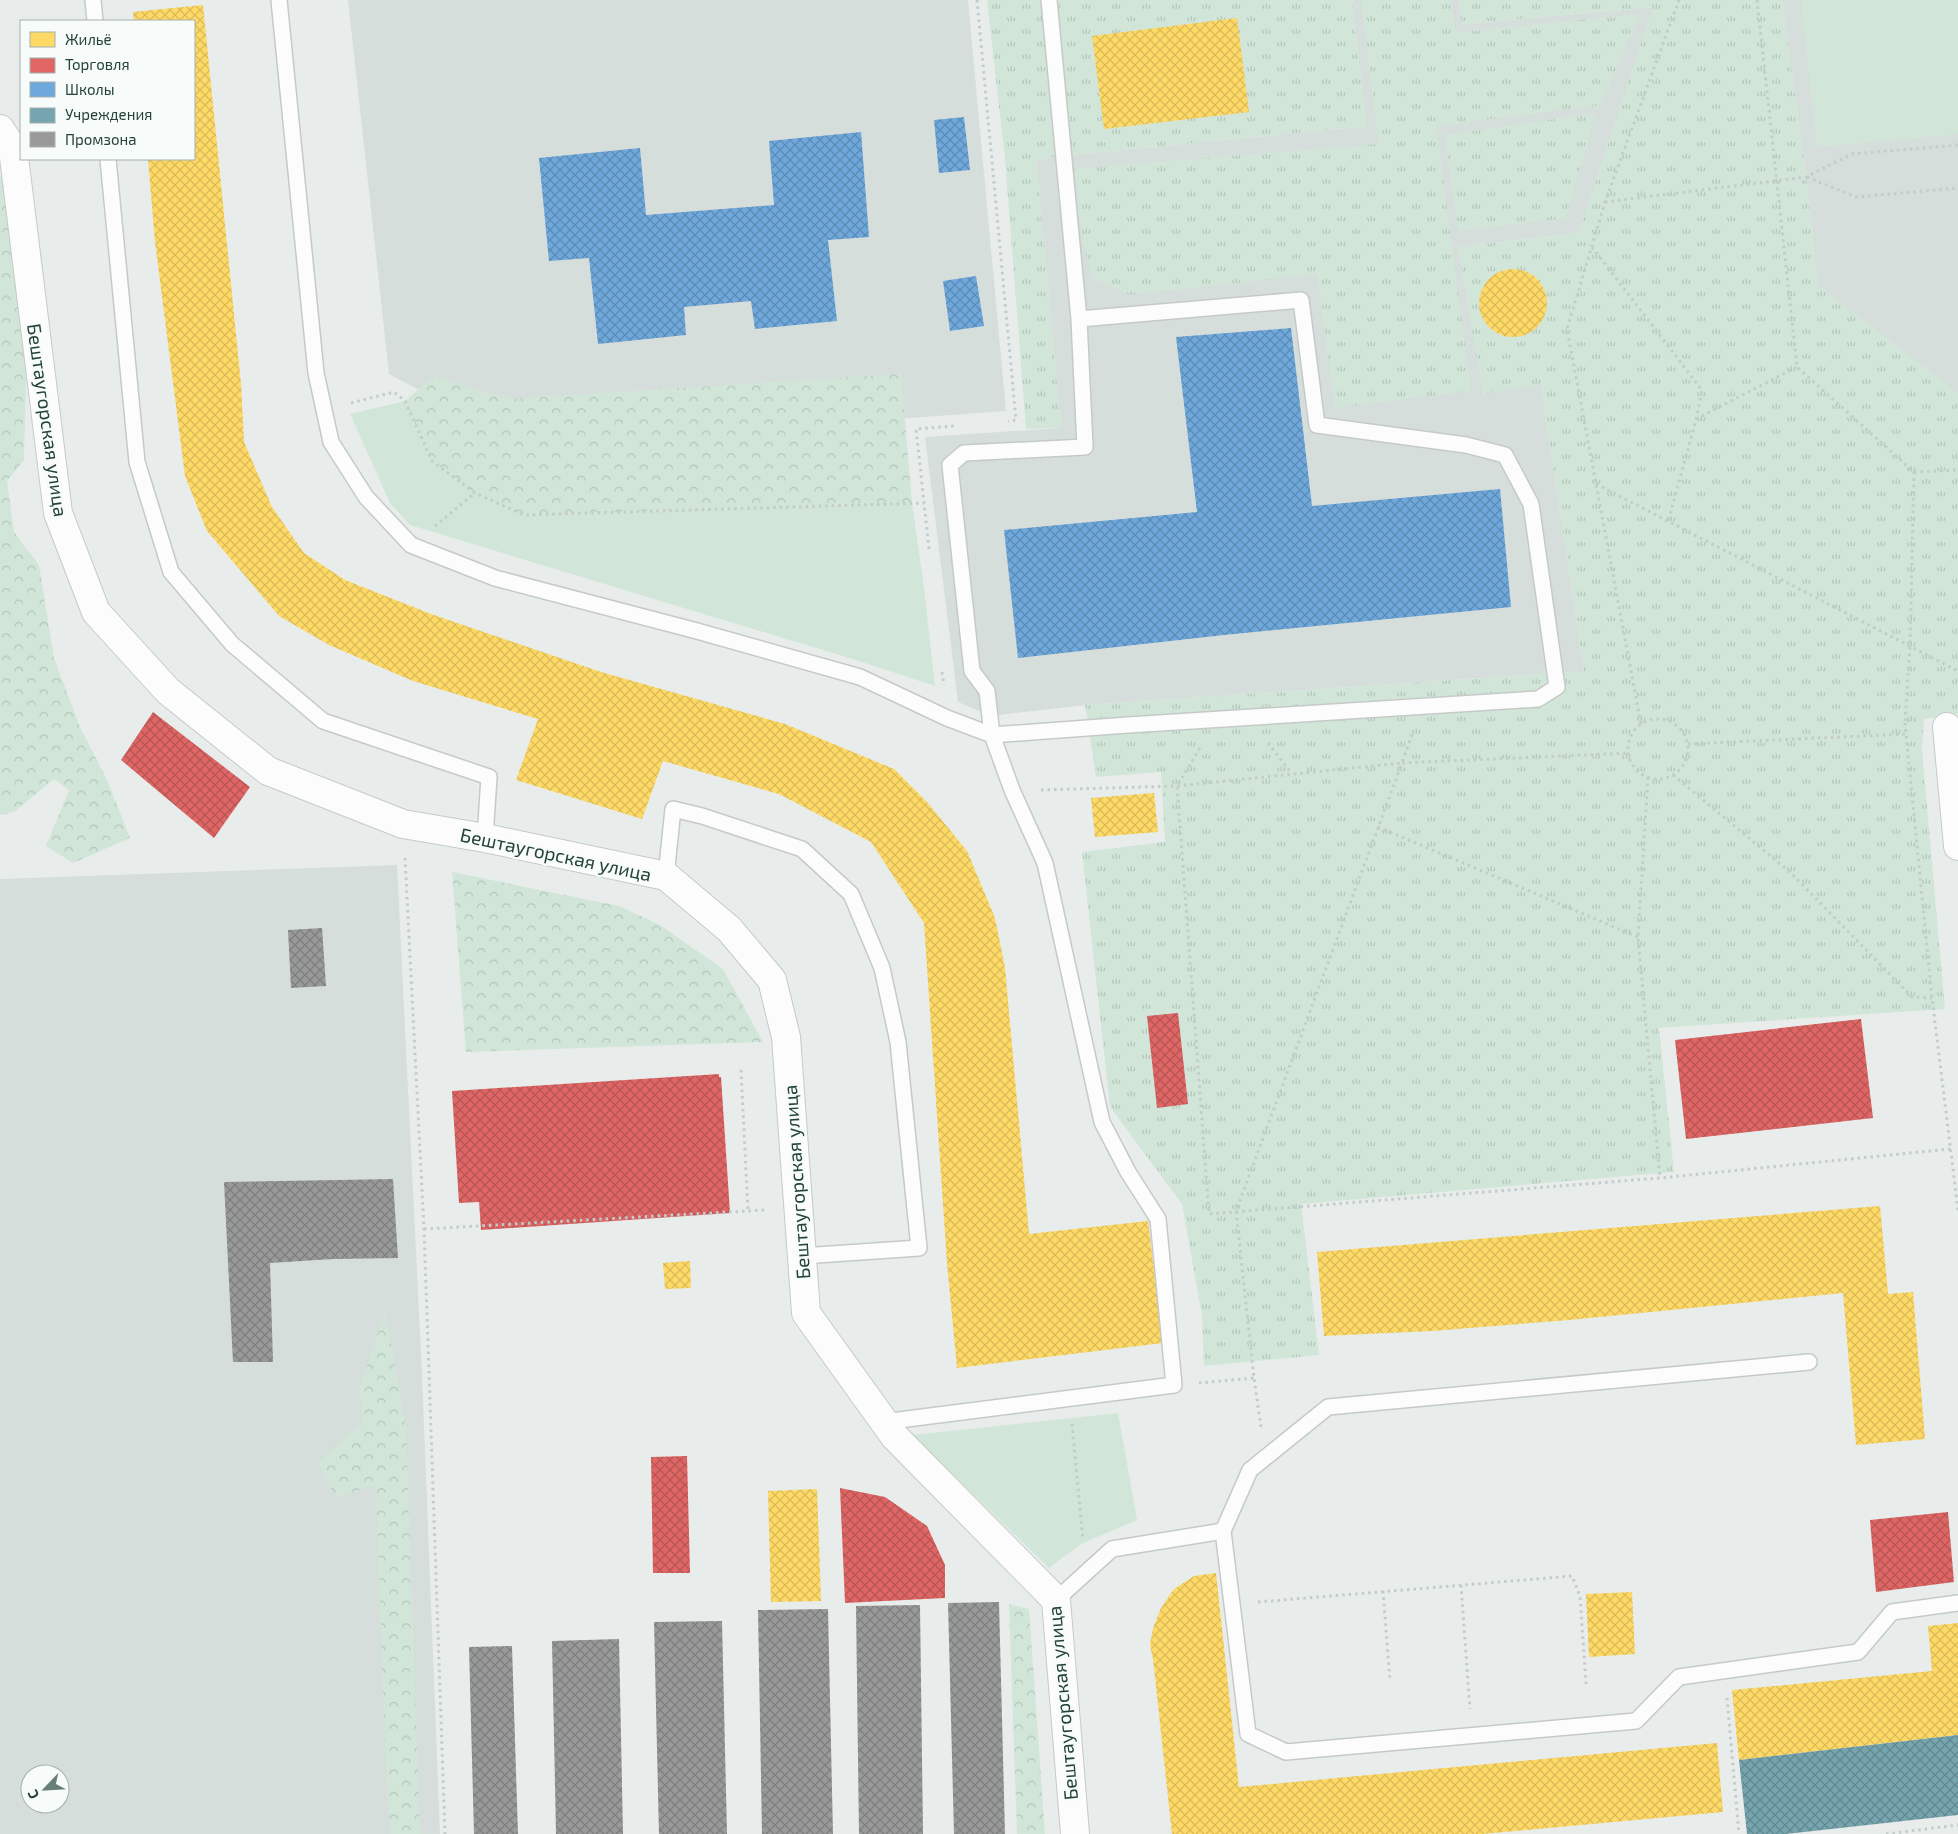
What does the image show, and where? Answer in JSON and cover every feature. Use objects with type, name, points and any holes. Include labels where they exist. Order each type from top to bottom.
[{"type":"street","name":"Бештаугорская улица","points":[[0,129],[13,149],[58,513],[96,612],[168,691],[268,771],[403,824],[485,838],[666,876],[729,929],[772,980],[786,1037],[806,1313],[895,1438],[1056,1600],[1074,1834]]},
{"type":"street","points":[[1942,724],[1958,846]]},
{"type":"lane","points":[[93,0],[95,20]]},
{"type":"lane","points":[[279,0],[316,374],[331,442],[366,497],[411,545],[495,578],[697,631],[860,677],[947,718],[992,735],[1538,699],[1557,687],[1531,504],[1505,455],[1466,445],[1317,425],[1302,300],[1079,319]]},
{"type":"lane","points":[[884,1422],[1174,1385],[1158,1218],[1128,1172],[1102,1122],[1046,863],[1012,790],[992,735],[987,691],[972,672],[950,465],[964,452],[1085,447],[1079,319],[1049,0]]},
{"type":"lane","points":[[108,160],[137,462],[171,572],[232,644],[323,721],[489,778],[485,838]]},
{"type":"lane","points":[[666,876],[673,810],[702,816],[802,849],[851,894],[882,968],[898,1042],[919,1248],[802,1256]]},
{"type":"lane","points":[[1809,1362],[1328,1408],[1250,1470],[1223,1531],[1248,1734],[1286,1752],[1636,1721],[1679,1676],[1858,1652],[1892,1612],[1958,1602]]},
{"type":"lane","points":[[1056,1600],[1112,1550],[1223,1531]]},
{"type":"path","points":[[977,0],[1016,420],[1007,421]]},
{"type":"path","points":[[1641,724],[1567,329],[1605,202],[1679,0]]},
{"type":"path","points":[[1758,0],[1797,367],[1914,472],[1958,470]]},
{"type":"path","points":[[1605,202],[1806,177],[1852,154],[1958,145]]},
{"type":"path","points":[[1806,177],[1856,197],[1958,188]]},
{"type":"path","points":[[1592,247],[1702,390],[1696,420],[1668,522]]},
{"type":"path","points":[[1696,420],[1797,367]]},
{"type":"path","points":[[324,410],[394,392],[406,401],[432,461],[475,493],[524,515],[924,503]]},
{"type":"path","points":[[929,552],[916,429],[961,425]]},
{"type":"path","points":[[1914,472],[1910,647],[1905,721],[1932,998],[1958,1210]]},
{"type":"path","points":[[1595,484],[1958,671]]},
{"type":"path","points":[[411,545],[475,493]]},
{"type":"path","points":[[942,669],[947,718]]},
{"type":"path","points":[[1265,1458],[1254,1378],[1236,1211],[1422,706]]},
{"type":"path","points":[[1650,720],[1670,721],[1684,734],[1688,744],[1686,762],[1681,769],[1665,779],[1648,777],[1635,768],[1628,753],[1630,737],[1641,724],[1650,720]]},
{"type":"path","points":[[1905,721],[1942,724]]},
{"type":"path","points":[[1688,744],[1906,734]]},
{"type":"path","points":[[1012,790],[1177,786],[1402,763],[1628,753]]},
{"type":"path","points":[[1673,775],[1791,873],[1912,997],[1932,998]]},
{"type":"path","points":[[1648,777],[1638,937],[1660,1178]]},
{"type":"path","points":[[1177,786],[1209,1214],[1660,1178],[1950,1149]]},
{"type":"path","points":[[403,824],[424,1229],[446,1834]]},
{"type":"path","points":[[1378,827],[1638,937]]},
{"type":"path","points":[[741,1070],[748,1211]]},
{"type":"path","points":[[424,1229],[798,1208]]},
{"type":"path","points":[[1174,1385],[1254,1378]]},
{"type":"path","points":[[1232,1604],[1572,1576],[1580,1596],[1586,1684]]},
{"type":"path","points":[[1461,1585],[1471,1717]]},
{"type":"path","points":[[1383,1591],[1390,1682]]},
{"type":"path","points":[[1724,1670],[1739,1834]]},
{"type":"path","points":[[1886,1834],[1958,1825]]},
{"type":"shaded area","points":[[348,0],[968,0],[1006,411],[524,446],[389,374]]},
{"type":"shaded area","points":[[1352,0],[1459,0],[1462,24],[1654,7],[1579,233],[1458,247],[1541,384],[1584,671],[1085,705],[991,716],[958,702],[925,437],[1061,428],[1036,161],[1051,157],[1366,126]]},
{"type":"shaded area","points":[[1782,0],[1958,0],[1958,394],[1818,286],[1806,177]]},
{"type":"shaded area","points":[[397,865],[422,1374],[440,1834],[0,1834],[0,879]]},
{"type":"green space","points":[[987,0],[1352,0],[1366,126],[1051,157],[1036,161],[1061,428],[1026,429],[1005,159]]},
{"type":"green space","points":[[1361,0],[1451,0],[1455,33],[1639,14],[1601,105],[1436,126],[1471,391],[1335,408],[1317,274],[1129,295],[1092,278],[1082,237],[1074,169],[1379,144]]},
{"type":"green space","points":[[1459,0],[1782,0],[1806,177],[1818,285],[1958,394],[1958,714],[1924,719],[1922,750],[1945,1009],[1659,1028],[1674,1172],[1301,1204],[1319,1355],[1204,1366],[1202,1316],[1182,1204],[1110,1107],[1082,852],[1165,842],[1161,772],[1096,777],[1085,705],[1584,671],[1541,384],[1483,394],[1458,247],[1579,233],[1653,7],[1462,24]]},
{"type":"green space","points":[[1801,0],[1958,0],[1958,134],[1817,147]]},
{"type":"green space","points":[[1596,113],[1566,218],[1458,231],[1445,135]]},
{"type":"green space","points":[[0,176],[3,178],[15,217],[27,339],[24,460],[7,481],[14,532],[39,565],[54,658],[80,727],[108,782],[130,838],[73,863],[46,846],[69,790],[54,779],[14,812],[0,815]]},
{"type":"green space","points":[[901,374],[912,502],[524,515],[475,493],[432,461],[405,401],[434,376],[507,399]]},
{"type":"green space","points":[[405,401],[432,461],[524,515],[912,502],[935,686],[859,661],[410,525],[390,503],[350,414]]},
{"type":"green space","points":[[452,872],[619,906],[660,925],[723,969],[763,1042],[466,1052]]},
{"type":"green space","points":[[385,1311],[406,1429],[420,1834],[390,1834],[376,1485],[336,1497],[317,1463],[363,1422],[359,1390]]},
{"type":"green space","points":[[1118,1413],[1137,1520],[1081,1544],[1049,1568],[913,1435]]},
{"type":"green space","points":[[1009,1604],[1029,1609],[1045,1834],[1017,1834]]},
{"type":"building: Жильё","points":[[203,5],[241,384],[244,442],[272,507],[304,553],[345,580],[431,614],[601,672],[785,724],[894,769],[927,802],[967,851],[995,918],[1005,968],[1029,1234],[1148,1221],[1163,1343],[957,1368],[947,1263],[924,923],[871,842],[779,794],[663,761],[642,819],[516,780],[538,719],[413,681],[329,645],[279,616],[207,531],[185,476],[155,242],[148,160],[195,160],[195,20],[134,20],[133,12]]},
{"type":"building: Жильё","points":[[1237,18],[1249,112],[1104,129],[1092,36]]},
{"type":"building: Жильё","points":[[1506,269],[1520,269],[1532,274],[1542,284],[1547,296],[1547,310],[1542,322],[1532,332],[1520,337],[1506,337],[1494,332],[1484,322],[1479,310],[1479,296],[1484,284],[1494,274]]},
{"type":"building: Жильё","points":[[1154,793],[1158,832],[1095,837],[1091,798]]},
{"type":"building: Жильё","points":[[1880,1206],[1888,1294],[1913,1292],[1925,1439],[1856,1445],[1843,1293],[1569,1320],[1432,1331],[1324,1336],[1317,1252]]},
{"type":"building: Жильё","points":[[690,1261],[691,1288],[665,1289],[663,1263]]},
{"type":"building: Жильё","points":[[817,1489],[821,1601],[771,1602],[768,1491]]},
{"type":"building: Жильё","points":[[1216,1573],[1239,1787],[1717,1743],[1723,1812],[1482,1834],[1172,1834],[1150,1645],[1153,1628],[1161,1608],[1174,1589],[1194,1576]]},
{"type":"building: Жильё","points":[[1632,1592],[1635,1654],[1589,1657],[1586,1594]]},
{"type":"building: Жильё","points":[[1958,1623],[1958,1735],[1739,1760],[1732,1690],[1932,1671],[1928,1626]]},
{"type":"building: Торговля","points":[[153,712],[250,787],[214,838],[121,760]]},
{"type":"building: Торговля","points":[[1178,1013],[1188,1104],[1157,1108],[1147,1016]]},
{"type":"building: Торговля","points":[[1861,1019],[1873,1118],[1686,1139],[1675,1040]]},
{"type":"building: Торговля","points":[[719,1074],[719,1077],[721,1077],[730,1213],[481,1230],[479,1202],[459,1203],[452,1091]]},
{"type":"building: Торговля","points":[[687,1456],[690,1573],[653,1573],[651,1457]]},
{"type":"building: Торговля","points":[[840,1488],[885,1497],[927,1526],[945,1565],[945,1598],[845,1603]]},
{"type":"building: Торговля","points":[[1948,1512],[1954,1582],[1876,1592],[1870,1520]]},
{"type":"building: Школы","points":[[964,117],[970,170],[939,173],[934,120]]},
{"type":"building: Школы","points":[[861,132],[869,237],[828,240],[837,321],[755,329],[751,301],[684,307],[686,335],[598,344],[589,258],[549,261],[539,158],[640,148],[646,215],[774,205],[769,141]]},
{"type":"building: Школы","points":[[976,276],[984,326],[950,331],[943,281]]},
{"type":"building: Школы","points":[[1291,328],[1312,506],[1500,489],[1511,607],[1224,635],[1018,658],[1004,530],[1197,512],[1176,337]]},
{"type":"building: Учреждения","points":[[1958,1735],[1958,1815],[1786,1834],[1747,1834],[1739,1760]]},
{"type":"building: Промзона","points":[[322,928],[326,986],[291,988],[288,930]]},
{"type":"building: Промзона","points":[[393,1179],[398,1258],[333,1259],[270,1263],[273,1362],[233,1362],[224,1182]]},
{"type":"building: Промзона","points":[[999,1602],[1005,1834],[954,1834],[948,1603]]},
{"type":"building: Промзона","points":[[920,1605],[923,1834],[859,1834],[856,1606]]},
{"type":"building: Промзона","points":[[828,1609],[833,1834],[762,1834],[758,1610]]},
{"type":"building: Промзона","points":[[722,1621],[727,1834],[659,1834],[654,1622]]},
{"type":"building: Промзона","points":[[619,1639],[623,1834],[556,1834],[552,1641]]},
{"type":"building: Промзона","points":[[512,1646],[518,1834],[474,1834],[469,1647]]}]
